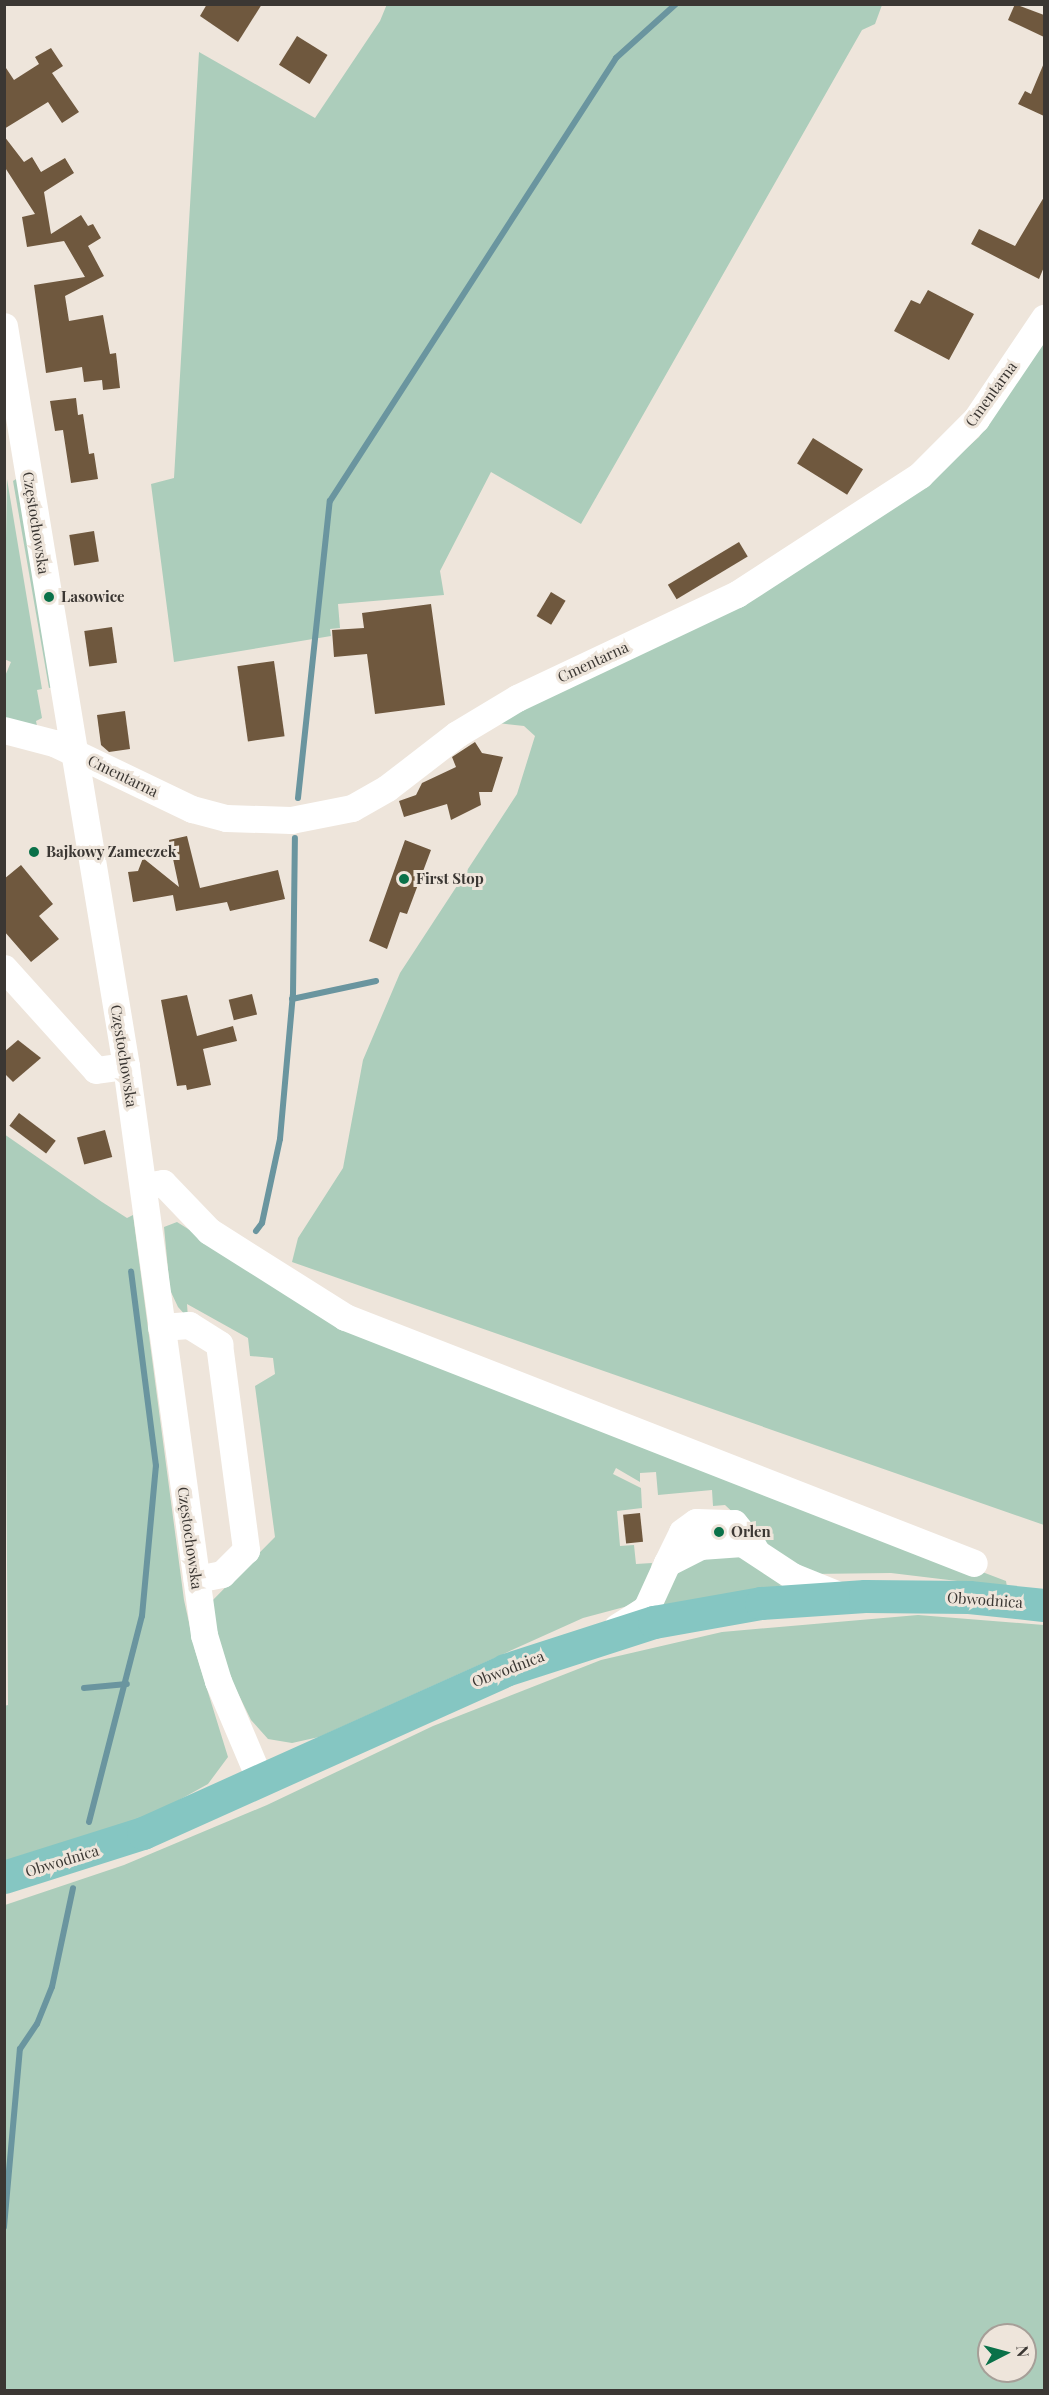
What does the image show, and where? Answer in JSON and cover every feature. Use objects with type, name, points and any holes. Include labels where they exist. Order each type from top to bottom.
[{"type":"main road","name":"Obwodnica","points":[[4,1877],[115,1843],[470,1684],[597,1638],[708,1611],[844,1597],[969,1597],[1044,1605]]},
{"type":"street","name":"Cmentarna","points":[[4,730],[72,750],[192,809],[226,818],[291,820],[352,808],[387,788],[457,734],[517,698],[737,594],[920,475],[976,419],[1044,318]]},
{"type":"street","name":"Częstochowska","points":[[4,326],[7,361],[126,1065],[204,1635],[218,1681],[260,1780]]},
{"type":"street","points":[[4,968],[96,1070],[126,1065]]},
{"type":"street","points":[[144,1186],[163,1183],[209,1231],[345,1317],[974,1563]]},
{"type":"street","points":[[161,1328],[189,1325],[219,1344],[246,1550],[222,1574],[196,1579]]},
{"type":"street","points":[[597,1638],[646,1609],[667,1563],[700,1546],[742,1543],[754,1548],[792,1576],[844,1597]]},
{"type":"green space","points":[[387,4],[882,5],[875,24],[862,30],[581,524],[491,472],[440,571],[444,595],[338,604],[340,628],[330,629],[331,636],[174,662],[151,484],[174,478],[199,52],[315,118],[380,21]]},
{"type":"green space","points":[[1044,340],[1044,1525],[292,1262],[298,1238],[343,1168],[363,1060],[400,973],[517,794],[535,736],[524,726],[498,723],[932,479],[979,437]]},
{"type":"green space","points":[[21,476],[54,687],[49,688],[13,481]]},
{"type":"green space","points":[[7,479],[42,689],[37,690],[42,718],[36,721],[37,726],[5,720],[5,676],[11,662],[4,659]]},
{"type":"green space","points":[[4,1134],[127,1218],[133,1215],[184,1600],[195,1650],[228,1757],[208,1784],[143,1820],[5,1864],[4,1706],[8,1705]]},
{"type":"green space","points":[[177,1222],[354,1333],[1006,1581],[1007,1587],[891,1573],[811,1574],[788,1564],[725,1505],[713,1506],[712,1490],[658,1495],[656,1472],[640,1473],[640,1482],[616,1468],[613,1474],[641,1488],[642,1508],[617,1511],[620,1546],[634,1545],[636,1564],[652,1563],[646,1592],[628,1606],[583,1618],[319,1737],[292,1743],[268,1739],[251,1720],[230,1677],[209,1604],[275,1537],[255,1386],[275,1374],[273,1358],[250,1356],[248,1338],[187,1304],[188,1318],[178,1307],[170,1290],[164,1227]]},
{"type":"green space","points":[[735,1554],[789,1584],[663,1608],[661,1602],[675,1573],[691,1558]]},
{"type":"green space","points":[[918,1615],[1044,1625],[1044,2390],[5,2390],[5,1905],[124,1865],[267,1805],[433,1726],[601,1660],[722,1632]]},
{"type":"building","points":[[207,4],[262,4],[238,42],[200,16]]},
{"type":"building","points":[[1015,4],[1044,15],[1044,37],[1008,20]]},
{"type":"building","points":[[297,36],[328,55],[310,84],[279,65]]},
{"type":"building","points":[[51,48],[63,66],[52,73],[79,112],[62,123],[48,102],[4,129],[4,65],[14,80],[39,64],[35,57]]},
{"type":"building","points":[[1044,63],[1044,116],[1018,104],[1025,91],[1031,94]]},
{"type":"building","points":[[4,136],[24,162],[32,157],[41,172],[65,158],[74,173],[44,192],[51,234],[81,215],[88,226],[93,224],[101,238],[88,246],[104,276],[65,296],[69,321],[103,315],[110,354],[116,353],[120,388],[103,390],[102,380],[84,382],[82,367],[46,373],[34,285],[85,277],[64,241],[27,247],[22,217],[35,214],[4,166]]},
{"type":"building","points":[[1044,197],[1044,267],[1039,279],[971,244],[979,229],[1015,246]]},
{"type":"building","points":[[928,290],[974,314],[949,360],[894,331],[911,300],[920,304]]},
{"type":"building","points":[[76,398],[78,415],[83,414],[89,454],[94,453],[98,479],[71,483],[63,430],[55,431],[50,401]]},
{"type":"building","points":[[813,438],[863,469],[847,495],[797,463]]},
{"type":"building","points":[[94,531],[99,562],[74,566],[69,535]]},
{"type":"building","points":[[739,542],[748,557],[677,599],[668,585]]},
{"type":"building","points":[[551,592],[566,601],[551,625],[537,616]]},
{"type":"building","points":[[431,604],[445,705],[375,714],[367,654],[334,657],[332,630],[364,628],[362,613]]},
{"type":"building","points":[[112,627],[117,663],[89,667],[84,631]]},
{"type":"building","points":[[274,661],[285,736],[248,741],[237,666]]},
{"type":"building","points":[[125,711],[130,749],[109,752],[101,745],[97,715]]},
{"type":"building","points":[[475,742],[482,753],[503,757],[492,792],[479,792],[481,805],[451,820],[447,804],[404,817],[399,801],[416,795],[422,783],[456,767],[452,757]]},
{"type":"building","points":[[187,836],[200,888],[278,870],[285,899],[230,911],[227,902],[176,911],[173,895],[133,902],[128,872],[138,871],[143,858],[179,887],[169,840]]},
{"type":"building","points":[[405,840],[431,850],[407,914],[400,912],[387,949],[369,941]]},
{"type":"building","points":[[21,865],[53,904],[39,916],[59,939],[31,962],[4,931],[4,879]]},
{"type":"building","points":[[252,994],[257,1014],[234,1020],[229,1000]]},
{"type":"building","points":[[187,995],[197,1036],[233,1026],[237,1041],[203,1049],[211,1085],[187,1090],[186,1085],[177,1086],[161,1000]]},
{"type":"building","points":[[18,1040],[41,1058],[13,1082],[4,1073],[4,1052]]},
{"type":"building","points":[[19,1113],[56,1141],[46,1153],[9,1126]]},
{"type":"building","points":[[105,1130],[112,1157],[84,1165],[77,1138]]},
{"type":"building","points":[[640,1513],[643,1542],[626,1544],[623,1515]]},
{"type":"waterway","points":[[298,798],[330,501],[616,58],[676,4]]},
{"type":"waterway","points":[[256,1231],[262,1223],[280,1139],[293,994],[295,838]]},
{"type":"waterway","points":[[292,999],[376,981]]},
{"type":"waterway","points":[[89,1822],[142,1616],[156,1466],[131,1272]]},
{"type":"waterway","points":[[84,1688],[127,1684]]},
{"type":"waterway","points":[[4,2227],[20,2049],[37,2024],[52,1987],[73,1888]]},
{"type":"place","name":"Lasowice","points":[[49,597]]},
{"type":"place","name":"Bajkowy Zameczek","points":[[34,852]]},
{"type":"place","name":"First Stop","points":[[404,879]]},
{"type":"place","name":"Orlen","points":[[719,1532]]}]
